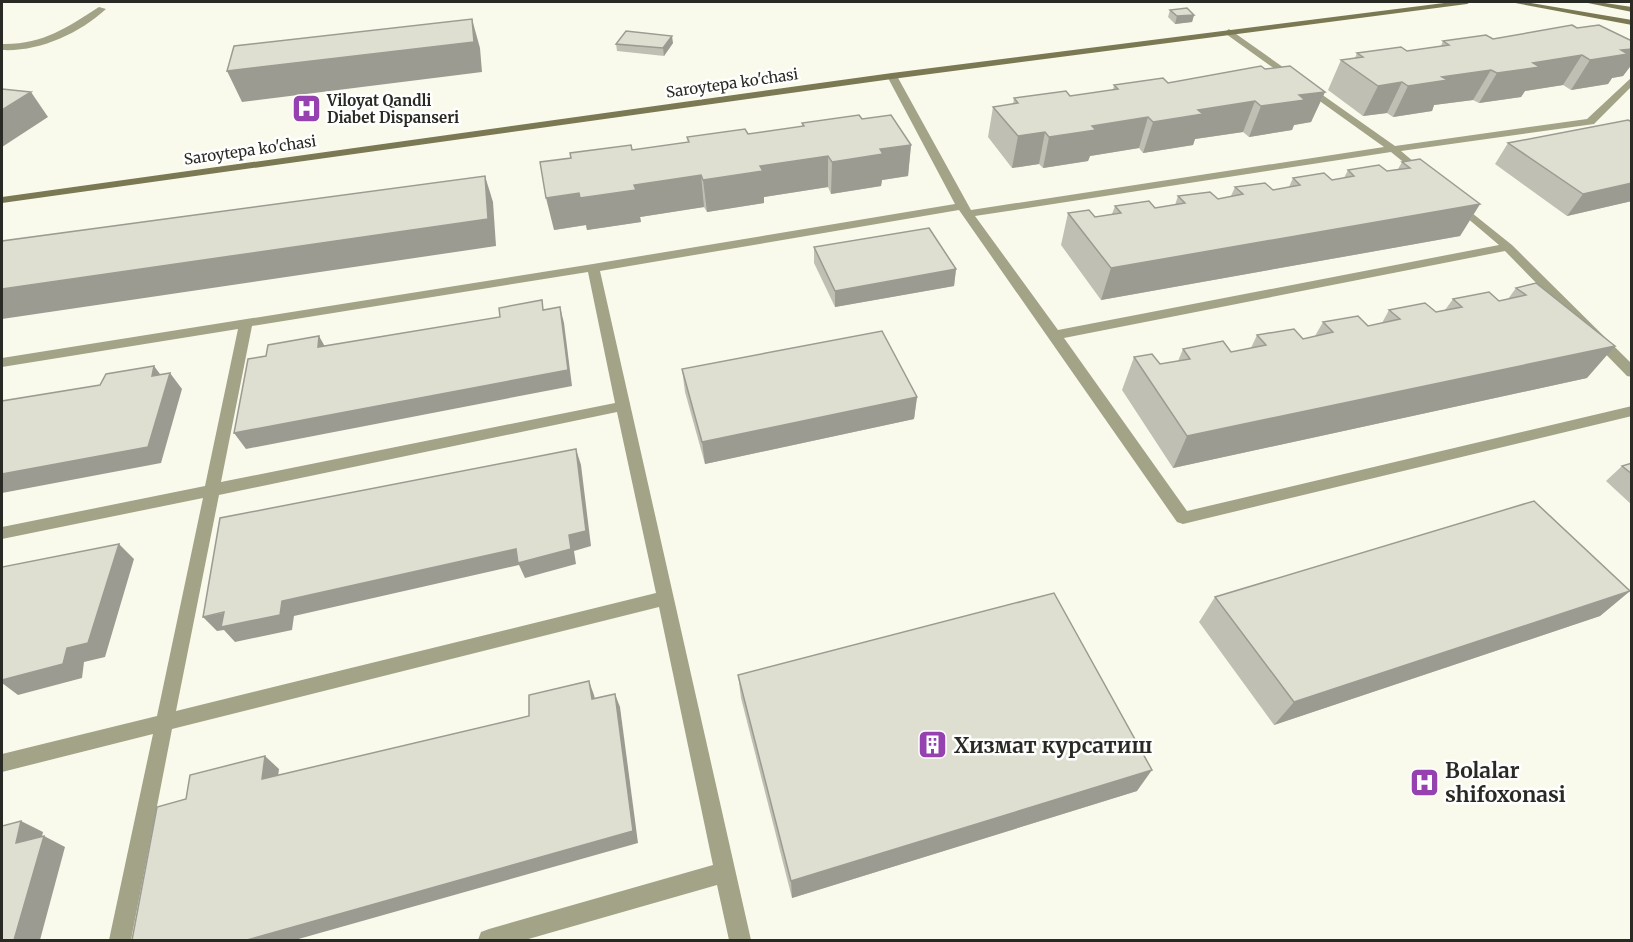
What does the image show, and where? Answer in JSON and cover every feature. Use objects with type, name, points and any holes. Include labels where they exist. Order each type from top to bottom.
[{"type":"main road","name":"Saroytepa ko'chasi","points":[[2,200],[892,76],[1467,2]]},
{"type":"main road","points":[[1514,2],[1632,24]]},
{"type":"main road","points":[[1587,2],[1632,10]]},
{"type":"lane","points":[[2,47],[25,48],[43,44],[102,9]]},
{"type":"lane","points":[[1229,32],[1393,149],[1428,179]]},
{"type":"lane","points":[[892,76],[965,210],[1055,334],[1183,518],[1632,411]]},
{"type":"lane","points":[[2,362],[965,210],[1590,122],[1632,80]]},
{"type":"lane","points":[[1446,194],[1508,247],[1632,373]]},
{"type":"lane","points":[[1055,334],[1508,247]]},
{"type":"lane","points":[[593,268],[740,940]]},
{"type":"lane","points":[[120,940],[246,323]]},
{"type":"lane","points":[[2,534],[623,406]]},
{"type":"lane","points":[[2,763],[665,598]]},
{"type":"lane","points":[[489,940],[725,872]]},
{"type":"building","points":[[1187,8],[1194,15],[1177,16],[1170,10]]},
{"type":"building","points":[[472,19],[474,42],[227,71],[234,46]]},
{"type":"building","points":[[1572,25],[1577,28],[1599,25],[1632,41],[1632,49],[1621,50],[1628,54],[1590,60],[1582,55],[1533,63],[1540,67],[1497,73],[1491,70],[1442,77],[1448,80],[1408,86],[1402,82],[1378,86],[1341,60],[1363,57],[1357,53],[1401,47],[1407,51],[1449,45],[1443,41],[1486,35],[1493,39]]},
{"type":"building","points":[[626,31],[672,36],[663,48],[616,44]]},
{"type":"building","points":[[1261,66],[1265,69],[1290,66],[1325,92],[1299,95],[1305,100],[1261,106],[1255,101],[1198,110],[1203,114],[1153,122],[1148,117],[1092,126],[1096,130],[1049,137],[1045,132],[1018,136],[993,107],[1018,103],[1014,98],[1066,91],[1070,96],[1118,89],[1114,85],[1163,78],[1168,83]]},
{"type":"building","points":[[2,89],[31,92],[2,110]]},
{"type":"building","points":[[859,115],[862,119],[891,115],[911,145],[880,149],[883,154],[832,162],[828,156],[760,166],[763,171],[703,180],[701,175],[634,185],[636,190],[580,198],[579,193],[546,198],[540,162],[571,158],[570,153],[631,145],[632,150],[689,142],[687,137],[745,129],[748,134]]},
{"type":"building","points":[[1628,120],[1632,122],[1632,183],[1583,194],[1508,143]]},
{"type":"building","points":[[1420,159],[1480,204],[1111,268],[1068,213],[1089,210],[1095,217],[1121,213],[1115,206],[1149,201],[1155,208],[1185,203],[1178,196],[1210,192],[1218,199],[1243,194],[1235,187],[1265,183],[1273,190],[1300,185],[1293,178],[1324,173],[1332,180],[1354,176],[1348,170],[1379,165],[1387,171],[1410,168],[1402,162]]},
{"type":"building","points":[[485,176],[488,219],[2,289],[2,241]]},
{"type":"building","points":[[929,228],[956,269],[835,291],[814,247]]},
{"type":"building","points":[[1536,283],[1615,346],[1187,436],[1134,357],[1152,354],[1160,364],[1190,359],[1183,349],[1223,341],[1231,352],[1266,345],[1257,335],[1294,329],[1303,339],[1333,332],[1323,322],[1358,316],[1368,326],[1400,319],[1389,310],[1425,303],[1436,312],[1462,307],[1453,299],[1489,292],[1499,301],[1526,295],[1516,288]]},
{"type":"building","points":[[542,300],[543,310],[560,307],[568,370],[234,433],[248,359],[266,356],[268,345],[319,336],[318,347],[500,317],[499,308]]},
{"type":"building","points":[[882,331],[917,397],[702,442],[682,369]]},
{"type":"building","points":[[154,366],[152,376],[170,373],[148,447],[2,474],[2,401],[100,385],[106,374]]},
{"type":"building","points":[[576,449],[586,531],[569,535],[571,549],[518,563],[516,549],[282,601],[280,615],[221,627],[224,612],[203,617],[220,518]]},
{"type":"building","points":[[1632,463],[1632,474],[1622,466]]},
{"type":"building","points":[[1534,501],[1630,591],[1294,702],[1215,597]]},
{"type":"building","points":[[119,544],[88,643],[67,648],[63,664],[2,680],[2,567]]},
{"type":"building","name":"Хизмат курсатиш","points":[[1054,593],[1152,770],[791,881],[738,675]]},
{"type":"building","points":[[589,681],[592,699],[615,694],[633,831],[247,940],[132,940],[157,807],[186,799],[190,775],[265,756],[262,779],[529,716],[529,695]]},
{"type":"building","points":[[21,821],[16,843],[44,836],[14,940],[2,940],[2,826]]},
{"type":"place","name":"Viloyat Qandli Diabet Dispanseri","points":[[306,109]]},
{"type":"place","name":"Хизмат курсатиш","points":[[933,745]]},
{"type":"place","name":"Bolalar shifoxonasi","points":[[1424,782]]}]
